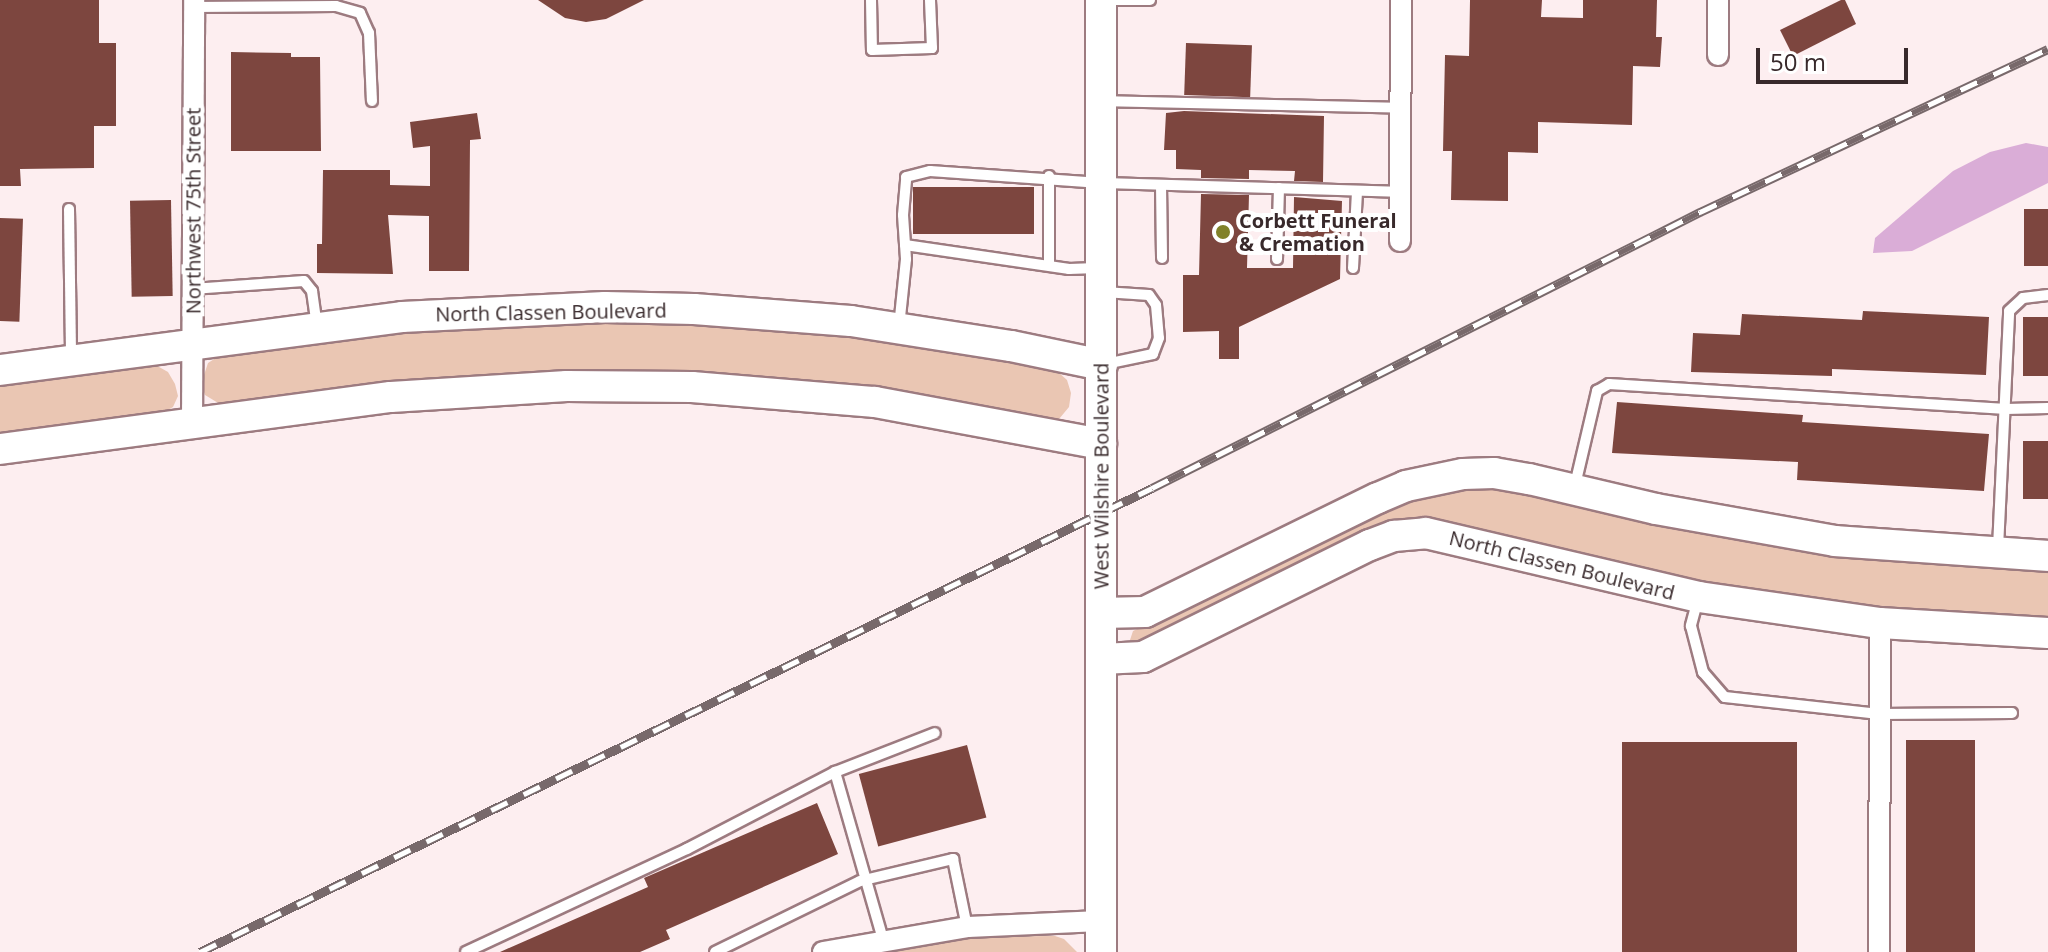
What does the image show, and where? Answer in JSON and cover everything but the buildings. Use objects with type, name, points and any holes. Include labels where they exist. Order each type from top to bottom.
[{"type":"street","name":"West Wilshire Boulevard","points":[[1101,0],[1101,952]]},
{"type":"street","points":[[1400,241],[1401,0]]},
{"type":"street","points":[[1718,0],[1718,55]]},
{"type":"street","name":"Northwest 75th Street","points":[[192,423],[194,4]]},
{"type":"street","name":"North Classen Boulevard","points":[[0,370],[317,327],[487,311],[605,307],[790,315],[899,328],[1102,365]]},
{"type":"street","points":[[0,449],[317,405],[466,390],[567,386],[678,387],[875,402],[1101,444]]},
{"type":"street","points":[[1101,613],[1145,612],[1378,498],[1438,477],[1494,473],[1779,532],[1998,554],[2048,556]]},
{"type":"street","name":"North Classen Boulevard","points":[[1101,659],[1143,657],[1370,545],[1409,533],[1443,535],[1699,597],[1880,623],[2048,633]]},
{"type":"street","points":[[1879,952],[1880,623]]},
{"type":"street","points":[[823,952],[883,939],[967,927],[1101,921]]},
{"type":"lane","points":[[871,0],[872,50],[932,48],[930,0]]},
{"type":"lane","points":[[1101,0],[1150,0]]},
{"type":"lane","points":[[194,4],[336,6],[360,13],[369,33],[372,101]]},
{"type":"lane","points":[[1101,101],[1401,108]]},
{"type":"lane","points":[[899,328],[906,177],[930,171],[1049,176],[1101,183],[1400,192]]},
{"type":"lane","points":[[1049,176],[1049,265]]},
{"type":"lane","points":[[1161,185],[1162,258]]},
{"type":"lane","points":[[1277,259],[1279,188]]},
{"type":"lane","points":[[1353,268],[1357,191]]},
{"type":"lane","points":[[69,209],[71,361]]},
{"type":"lane","points":[[905,245],[1049,265],[1149,295],[1156,305],[1159,338],[1153,354],[1102,365]]},
{"type":"lane","points":[[192,289],[304,281],[312,291],[317,327]]},
{"type":"lane","points":[[1998,554],[2009,311],[2023,298],[2048,295]]},
{"type":"lane","points":[[1573,490],[1597,391],[1609,384],[2006,409],[2048,408]]},
{"type":"lane","points":[[1699,597],[1691,626],[1703,672],[1725,697],[1879,714],[2012,713]]},
{"type":"lane","points":[[466,952],[687,849],[835,772],[935,733]]},
{"type":"lane","points":[[835,772],[866,880],[875,900],[883,939]]},
{"type":"lane","points":[[715,952],[866,880],[953,859],[967,927]]},
{"type":"shaded area","points":[[2026,143],[2048,147],[2048,183],[1912,251],[1873,253],[1875,238],[1953,171],[1990,152]]},
{"type":"shaded area","points":[[503,323],[707,325],[868,337],[1058,372],[1067,380],[1071,393],[1069,407],[1059,419],[1044,422],[825,387],[228,409],[205,395],[201,384],[208,363],[219,356],[382,334]]},
{"type":"shaded area","points":[[152,363],[168,372],[178,396],[173,407],[161,414],[0,437],[0,383]]},
{"type":"shaded area","points":[[1467,483],[2048,567],[2048,623],[2017,623],[1744,594],[1442,525],[1140,646],[1129,643],[1133,631],[1399,500]]},
{"type":"shaded area","points":[[1055,936],[1064,939],[1077,952],[855,952],[937,937]]},
{"type":"railway","points":[[200,952],[1152,488],[1700,212],[2048,49]]},
{"type":"place","name":"Corbett Funeral & Cremation","points":[[1223,232]]}]
